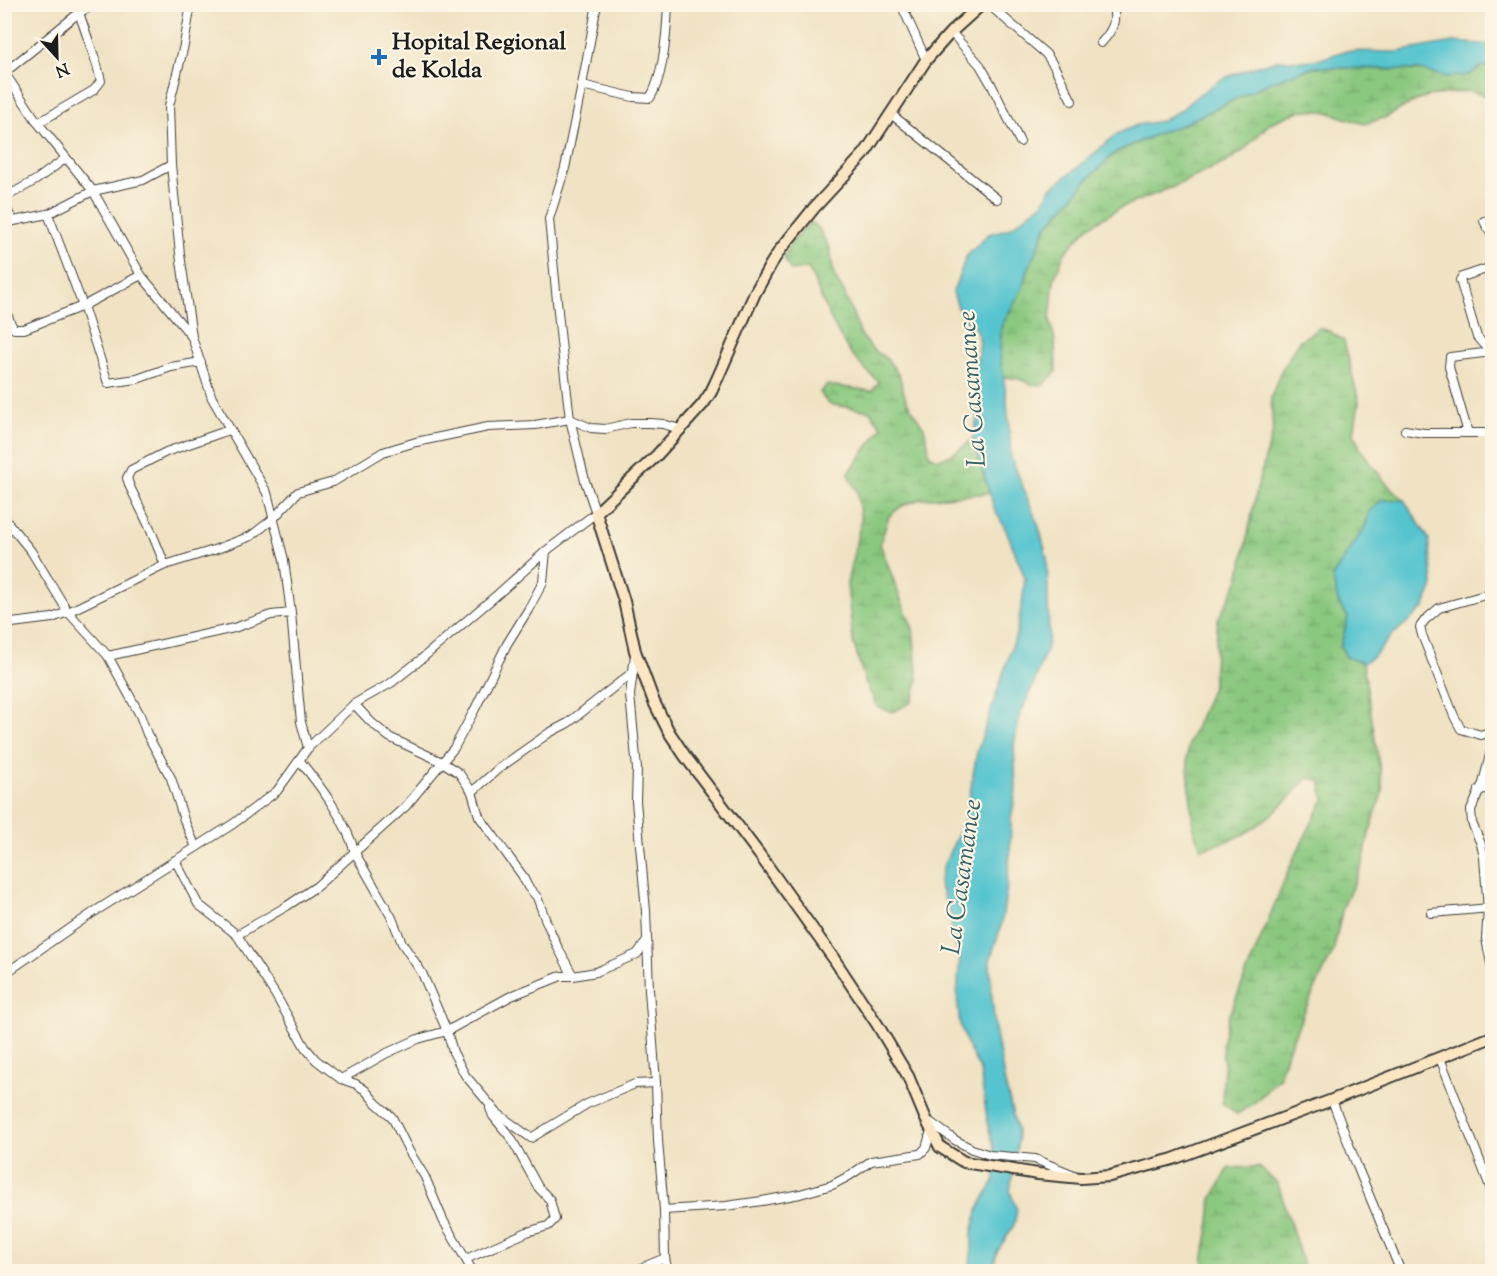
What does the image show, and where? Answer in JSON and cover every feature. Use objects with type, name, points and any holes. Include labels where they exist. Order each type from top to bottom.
[{"type":"street","points":[[96,4],[78,8],[5,73],[38,123],[93,191],[141,275],[192,337]]},
{"type":"street","points":[[191,4],[170,106],[171,165],[180,254],[192,337],[212,398],[267,493],[284,560],[301,722],[308,748]]},
{"type":"street","points":[[597,4],[565,168],[549,219],[570,418],[585,481],[624,601],[635,651],[654,702],[669,732],[780,883],[871,1014],[908,1076],[940,1147],[964,1162],[1031,1173],[1081,1178],[1110,1176],[1154,1165],[1332,1100],[1492,1037]]},
{"type":"street","points":[[582,85],[650,98],[660,70],[668,4]]},
{"type":"street","points":[[901,4],[926,60]]},
{"type":"street","points":[[4,972],[233,824],[277,791],[308,748],[354,704],[391,683],[437,647],[546,551],[596,513],[657,454],[703,404],[711,392],[747,310],[780,250],[814,208],[865,153],[926,60],[951,32],[982,4]]},
{"type":"street","points":[[988,4],[1046,54],[1072,101]]},
{"type":"street","points":[[1101,43],[1110,33],[1114,23],[1115,12],[1112,4]]},
{"type":"street","points":[[38,123],[94,90],[101,81],[78,8]]},
{"type":"street","points":[[951,32],[980,65],[1020,142]]},
{"type":"street","points":[[891,114],[997,199]]},
{"type":"street","points":[[4,198],[36,180],[66,158]]},
{"type":"street","points":[[4,204],[9,222],[48,214],[93,191],[142,180],[171,165]]},
{"type":"street","points":[[48,214],[83,306],[108,383],[137,379],[171,367],[201,362]]},
{"type":"street","points":[[1484,221],[1492,236]]},
{"type":"street","points":[[1474,354],[1477,337],[1460,280],[1462,277],[1492,267]]},
{"type":"street","points":[[4,306],[14,329],[24,329],[83,306],[141,275]]},
{"type":"street","points":[[1477,337],[1492,352]]},
{"type":"street","points":[[1468,433],[1449,367],[1450,357],[1492,352]]},
{"type":"street","points":[[4,624],[52,618],[165,565],[250,536],[273,519],[298,492],[333,482],[383,452],[416,442],[488,427],[535,425],[570,418],[591,428],[605,429],[631,423],[650,423],[680,429]]},
{"type":"street","points":[[165,565],[127,478],[131,471],[166,452],[229,430]]},
{"type":"street","points":[[1405,430],[1424,433],[1492,433]]},
{"type":"street","points":[[4,518],[9,527],[31,551],[68,612],[108,656],[171,778],[183,820],[196,847]]},
{"type":"street","points":[[237,935],[317,886],[406,807],[454,748],[507,644],[543,582],[546,551]]},
{"type":"street","points":[[1492,593],[1439,608],[1420,627],[1461,729],[1481,735],[1492,731]]},
{"type":"street","points":[[108,656],[234,628],[271,615],[291,613]]},
{"type":"street","points":[[635,651],[630,695],[637,769],[636,801],[645,894],[665,1258],[668,1272]]},
{"type":"street","points":[[472,792],[498,769],[549,733],[568,723],[633,672]]},
{"type":"street","points":[[354,704],[389,737],[442,762],[459,773],[472,792],[479,816],[537,897],[573,976]]},
{"type":"street","points":[[1492,747],[1483,783],[1471,810],[1472,824],[1481,844],[1484,858],[1490,908],[1486,939],[1492,968]]},
{"type":"street","points":[[300,761],[325,794],[392,918],[402,943],[422,973],[447,1031],[453,1052],[465,1075],[497,1113],[531,1138],[587,1104],[635,1084],[656,1083]]},
{"type":"street","points":[[1479,790],[1492,788]]},
{"type":"street","points":[[175,860],[198,904],[237,935],[275,994],[305,1047],[316,1060],[341,1079],[365,1090],[392,1117],[425,1177],[443,1220],[473,1272]]},
{"type":"street","points":[[1431,914],[1490,908]]},
{"type":"street","points":[[341,1079],[387,1053],[418,1039],[447,1031],[511,996],[561,976],[596,972],[637,954],[647,941]]},
{"type":"street","points":[[1440,1058],[1492,1192]]},
{"type":"street","points":[[1332,1100],[1401,1272]]},
{"type":"street","points":[[466,1259],[527,1232],[548,1226],[555,1219],[550,1200],[538,1187],[511,1138],[493,1116],[489,1104]]},
{"type":"street","points":[[929,1124],[972,1149],[990,1155],[1035,1159],[1081,1178]]},
{"type":"street","points":[[664,1210],[762,1202],[832,1185],[871,1161],[920,1154],[926,1148],[929,1124]]},
{"type":"street","points":[[631,1272],[665,1258]]},
{"type":"green space","points":[[1482,66],[1492,68],[1492,98],[1469,91],[1428,96],[1387,117],[1364,124],[1324,111],[1302,110],[1270,123],[1243,151],[1226,162],[1120,208],[1088,227],[1064,254],[1054,280],[1050,319],[1055,341],[1056,372],[1043,385],[1003,377],[1000,356],[1001,327],[1022,289],[1046,227],[1089,178],[1116,152],[1179,126],[1275,80],[1314,67],[1421,70],[1446,77],[1469,75]]},
{"type":"green space","points":[[810,222],[818,227],[830,249],[834,276],[844,292],[861,335],[872,349],[887,359],[899,375],[906,400],[924,428],[929,455],[938,459],[951,455],[973,439],[990,493],[920,499],[902,506],[889,516],[880,544],[913,629],[918,681],[912,702],[893,712],[877,707],[865,681],[853,641],[847,584],[861,521],[857,491],[848,474],[882,427],[870,411],[828,404],[820,392],[827,385],[872,391],[879,382],[850,352],[832,322],[808,268],[791,271],[784,258],[791,243]]},
{"type":"green space","points":[[1319,328],[1329,331],[1344,341],[1359,402],[1354,433],[1361,450],[1385,482],[1404,500],[1382,500],[1369,512],[1365,527],[1333,578],[1339,604],[1348,617],[1341,646],[1346,657],[1363,663],[1383,790],[1369,834],[1363,863],[1343,907],[1333,952],[1305,1010],[1279,1078],[1255,1102],[1237,1114],[1222,1103],[1224,1066],[1222,1044],[1229,1016],[1292,862],[1324,799],[1320,780],[1307,778],[1277,810],[1259,824],[1242,835],[1201,849],[1193,828],[1187,756],[1189,743],[1213,685],[1218,619],[1239,579],[1258,484],[1273,431],[1271,398],[1280,373],[1299,341]]},
{"type":"green space","points":[[1259,1167],[1278,1184],[1305,1271],[1203,1271],[1212,1199],[1229,1168]]},
{"type":"water","name":"La Casamance","points":[[1453,42],[1492,45],[1492,68],[1482,66],[1469,75],[1446,77],[1420,70],[1314,67],[1275,80],[1179,126],[1116,152],[1089,178],[1046,227],[1022,289],[1001,327],[1000,356],[1007,400],[1011,457],[1039,527],[1047,558],[1049,636],[1035,680],[1020,715],[1014,744],[1016,791],[1011,819],[1006,894],[1001,926],[990,960],[995,1029],[1018,1140],[1010,1191],[1017,1210],[1014,1225],[997,1252],[992,1271],[969,1271],[972,1232],[979,1208],[995,1179],[994,1147],[988,1126],[980,1070],[960,1025],[957,996],[960,956],[952,940],[951,916],[939,884],[944,864],[966,817],[977,752],[1016,635],[1025,578],[1007,532],[994,508],[973,439],[978,414],[975,376],[980,341],[975,328],[960,314],[953,292],[966,257],[989,234],[1010,228],[1043,203],[1050,189],[1117,134],[1137,125],[1162,121],[1222,79],[1279,60],[1321,59],[1344,51],[1397,52]]},
{"type":"water","points":[[1382,500],[1404,500],[1429,539],[1433,586],[1424,608],[1391,636],[1375,655],[1363,663],[1346,657],[1341,646],[1348,617],[1339,604],[1332,577],[1365,527],[1369,512]]},
{"type":"place","name":"Hopital Regional de Kolda","points":[[379,57]]}]
